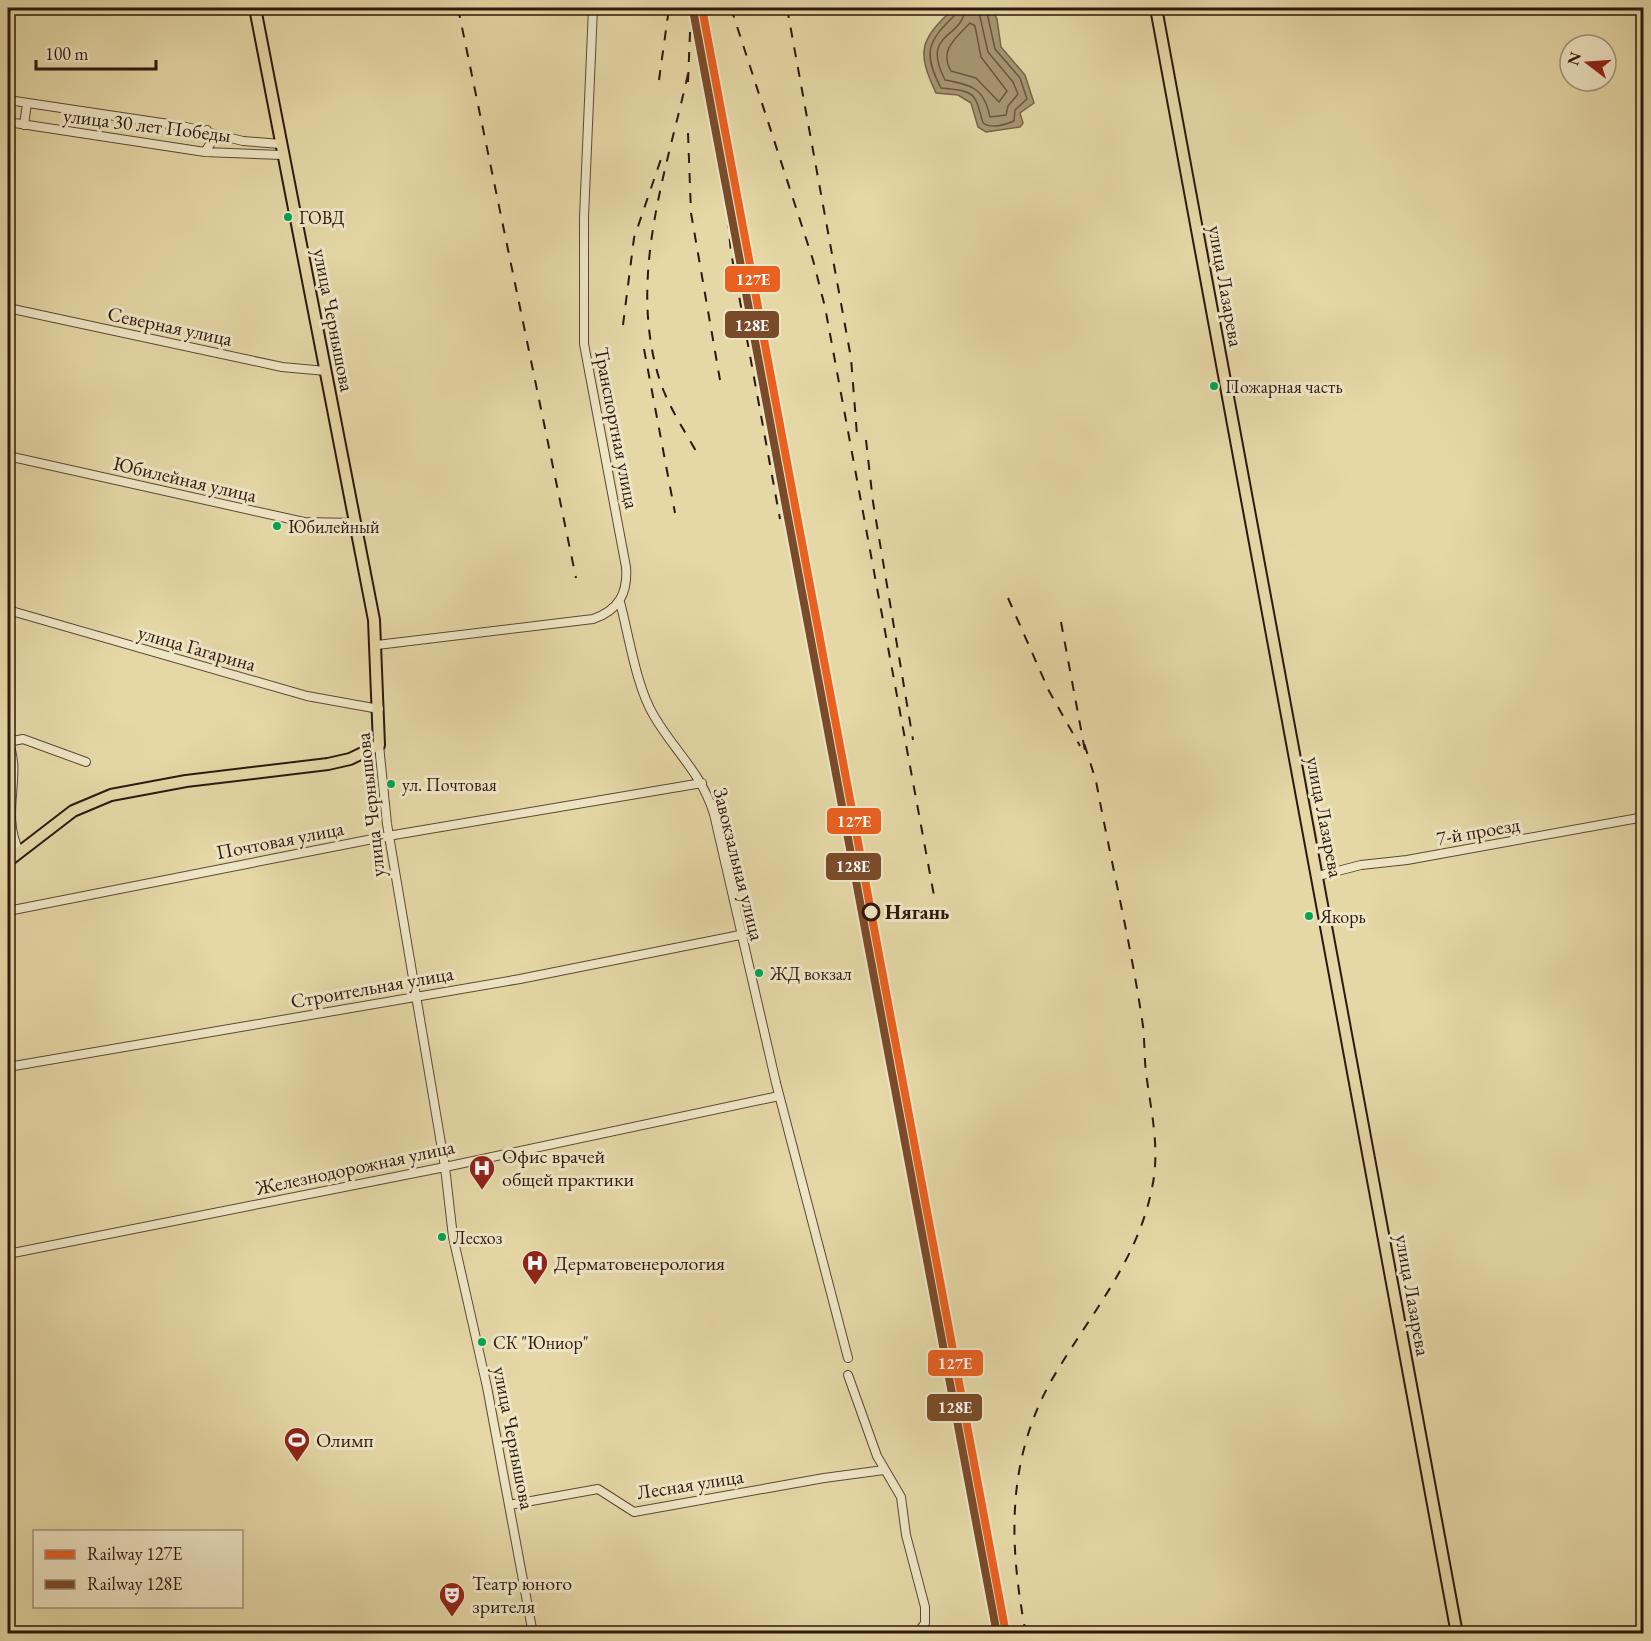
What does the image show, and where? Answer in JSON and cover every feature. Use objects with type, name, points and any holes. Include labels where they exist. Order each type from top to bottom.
[{"type":"main road","name":"улица Чернышова","points":[[255,8],[356,523],[377,645],[379,745]]},
{"type":"main road","name":"улица Лазарева","points":[[1156,8],[1457,1634]]},
{"type":"main road","points":[[8,861],[73,811],[111,795],[186,781],[328,765],[358,756],[379,745]]},
{"type":"street","name":"Транспортная улица","points":[[593,8],[584,218],[584,344],[626,567],[627,579],[620,602]]},
{"type":"street","name":"улица 30 лет Победы","points":[[8,100],[207,130],[243,141],[281,144]]},
{"type":"street","points":[[24,125],[27,103]]},
{"type":"street","name":"улица 30 лет Победы","points":[[8,122],[205,152],[283,155]]},
{"type":"street","points":[[205,152],[212,141],[207,130]]},
{"type":"street","name":"Северная улица","points":[[8,308],[282,367],[326,371]]},
{"type":"street","name":"Юбилейная улица","points":[[8,456],[312,524],[356,523]]},
{"type":"street","points":[[377,645],[582,621],[605,615],[620,602]]},
{"type":"street","name":"Завокзальная улица","points":[[620,602],[645,695],[654,716],[702,783],[714,814],[740,935],[779,1096],[848,1358]]},
{"type":"street","name":"улица Гагарина","points":[[8,610],[307,696],[379,709]]},
{"type":"street","points":[[19,851],[9,833],[12,755],[8,742],[23,739],[86,762]]},
{"type":"street","name":"улица Чернышова","points":[[379,745],[388,836],[445,1167],[457,1257],[474,1325],[533,1634]]},
{"type":"street","name":"Почтовая улица","points":[[8,911],[388,836],[702,783]]},
{"type":"street","name":"7-й проезд","points":[[1318,876],[1361,865],[1407,860],[1644,817]]},
{"type":"street","points":[[8,848],[19,851]]},
{"type":"street","name":"Строительная улица","points":[[8,1067],[520,979],[740,935]]},
{"type":"street","name":"Железнодорожная улица","points":[[8,1254],[445,1167],[779,1096]]},
{"type":"street","points":[[848,1375],[884,1470],[900,1497],[906,1535],[925,1607],[925,1623],[917,1634]]},
{"type":"street","name":"Лесная улица","points":[[509,1505],[598,1489],[634,1512],[824,1478],[884,1470]]},
{"type":"water","points":[[954,8],[992,9],[997,19],[1001,47],[1025,75],[1034,103],[1020,113],[1023,123],[1020,127],[986,132],[978,127],[971,103],[958,95],[936,93],[926,66],[925,46],[934,29]]},
{"type":"railway","points":[[458,8],[576,578]]},
{"type":"railway","points":[[659,80],[669,8]]},
{"type":"railway","points":[[688,82],[691,8]]},
{"type":"railway","points":[[731,8],[813,260],[825,307],[935,901]]},
{"type":"railway","points":[[787,8],[851,358],[857,435]]},
{"type":"railway","points":[[688,74],[653,226],[647,304],[651,343],[660,381],[673,411],[700,458]]},
{"type":"railway","points":[[688,133],[691,213],[720,380]]},
{"type":"railway","points":[[623,325],[634,238],[662,156]]},
{"type":"railway","points":[[722,159],[731,252],[780,519]]},
{"type":"railway","points":[[644,349],[675,513]]},
{"type":"railway","points":[[866,440],[873,502],[913,740]]},
{"type":"railway","points":[[1008,598],[1049,691],[1080,746]]},
{"type":"railway","points":[[1061,622],[1085,751]]},
{"type":"railway","points":[[1026,1634],[1020,1599],[1014,1532],[1020,1466],[1028,1434],[1040,1402],[1057,1371],[1113,1284],[1136,1238],[1152,1188],[1155,1161],[1143,1026],[1138,995],[1096,781],[1084,743]]},
{"type":"rail line","name":"127Е","points":[[702,8],[1006,1634]]},
{"type":"rail line","name":"128Е","points":[[693,10],[997,1634]]},
{"type":"place","name":"ГОВД","points":[[288,217]]},
{"type":"place","name":"Пожарная часть","points":[[1214,386]]},
{"type":"place","name":"Юбилейный","points":[[277,526]]},
{"type":"place","name":"ул. Почтовая","points":[[391,784]]},
{"type":"place","name":"Нягань","points":[[871,912]]},
{"type":"place","name":"Якорь","points":[[1309,916]]},
{"type":"place","name":"ЖД вокзал","points":[[759,973]]},
{"type":"place","name":"Офис врачей общей практики","points":[[482,1191]]},
{"type":"place","name":"Лесхоз","points":[[442,1237]]},
{"type":"place","name":"Дерматовенерология","points":[[535,1286]]},
{"type":"place","name":"СК \"Юниор\"","points":[[482,1342]]},
{"type":"place","name":"Олимп","points":[[297,1463]]},
{"type":"place","name":"Театр юного зрителя","points":[[452,1618]]}]
